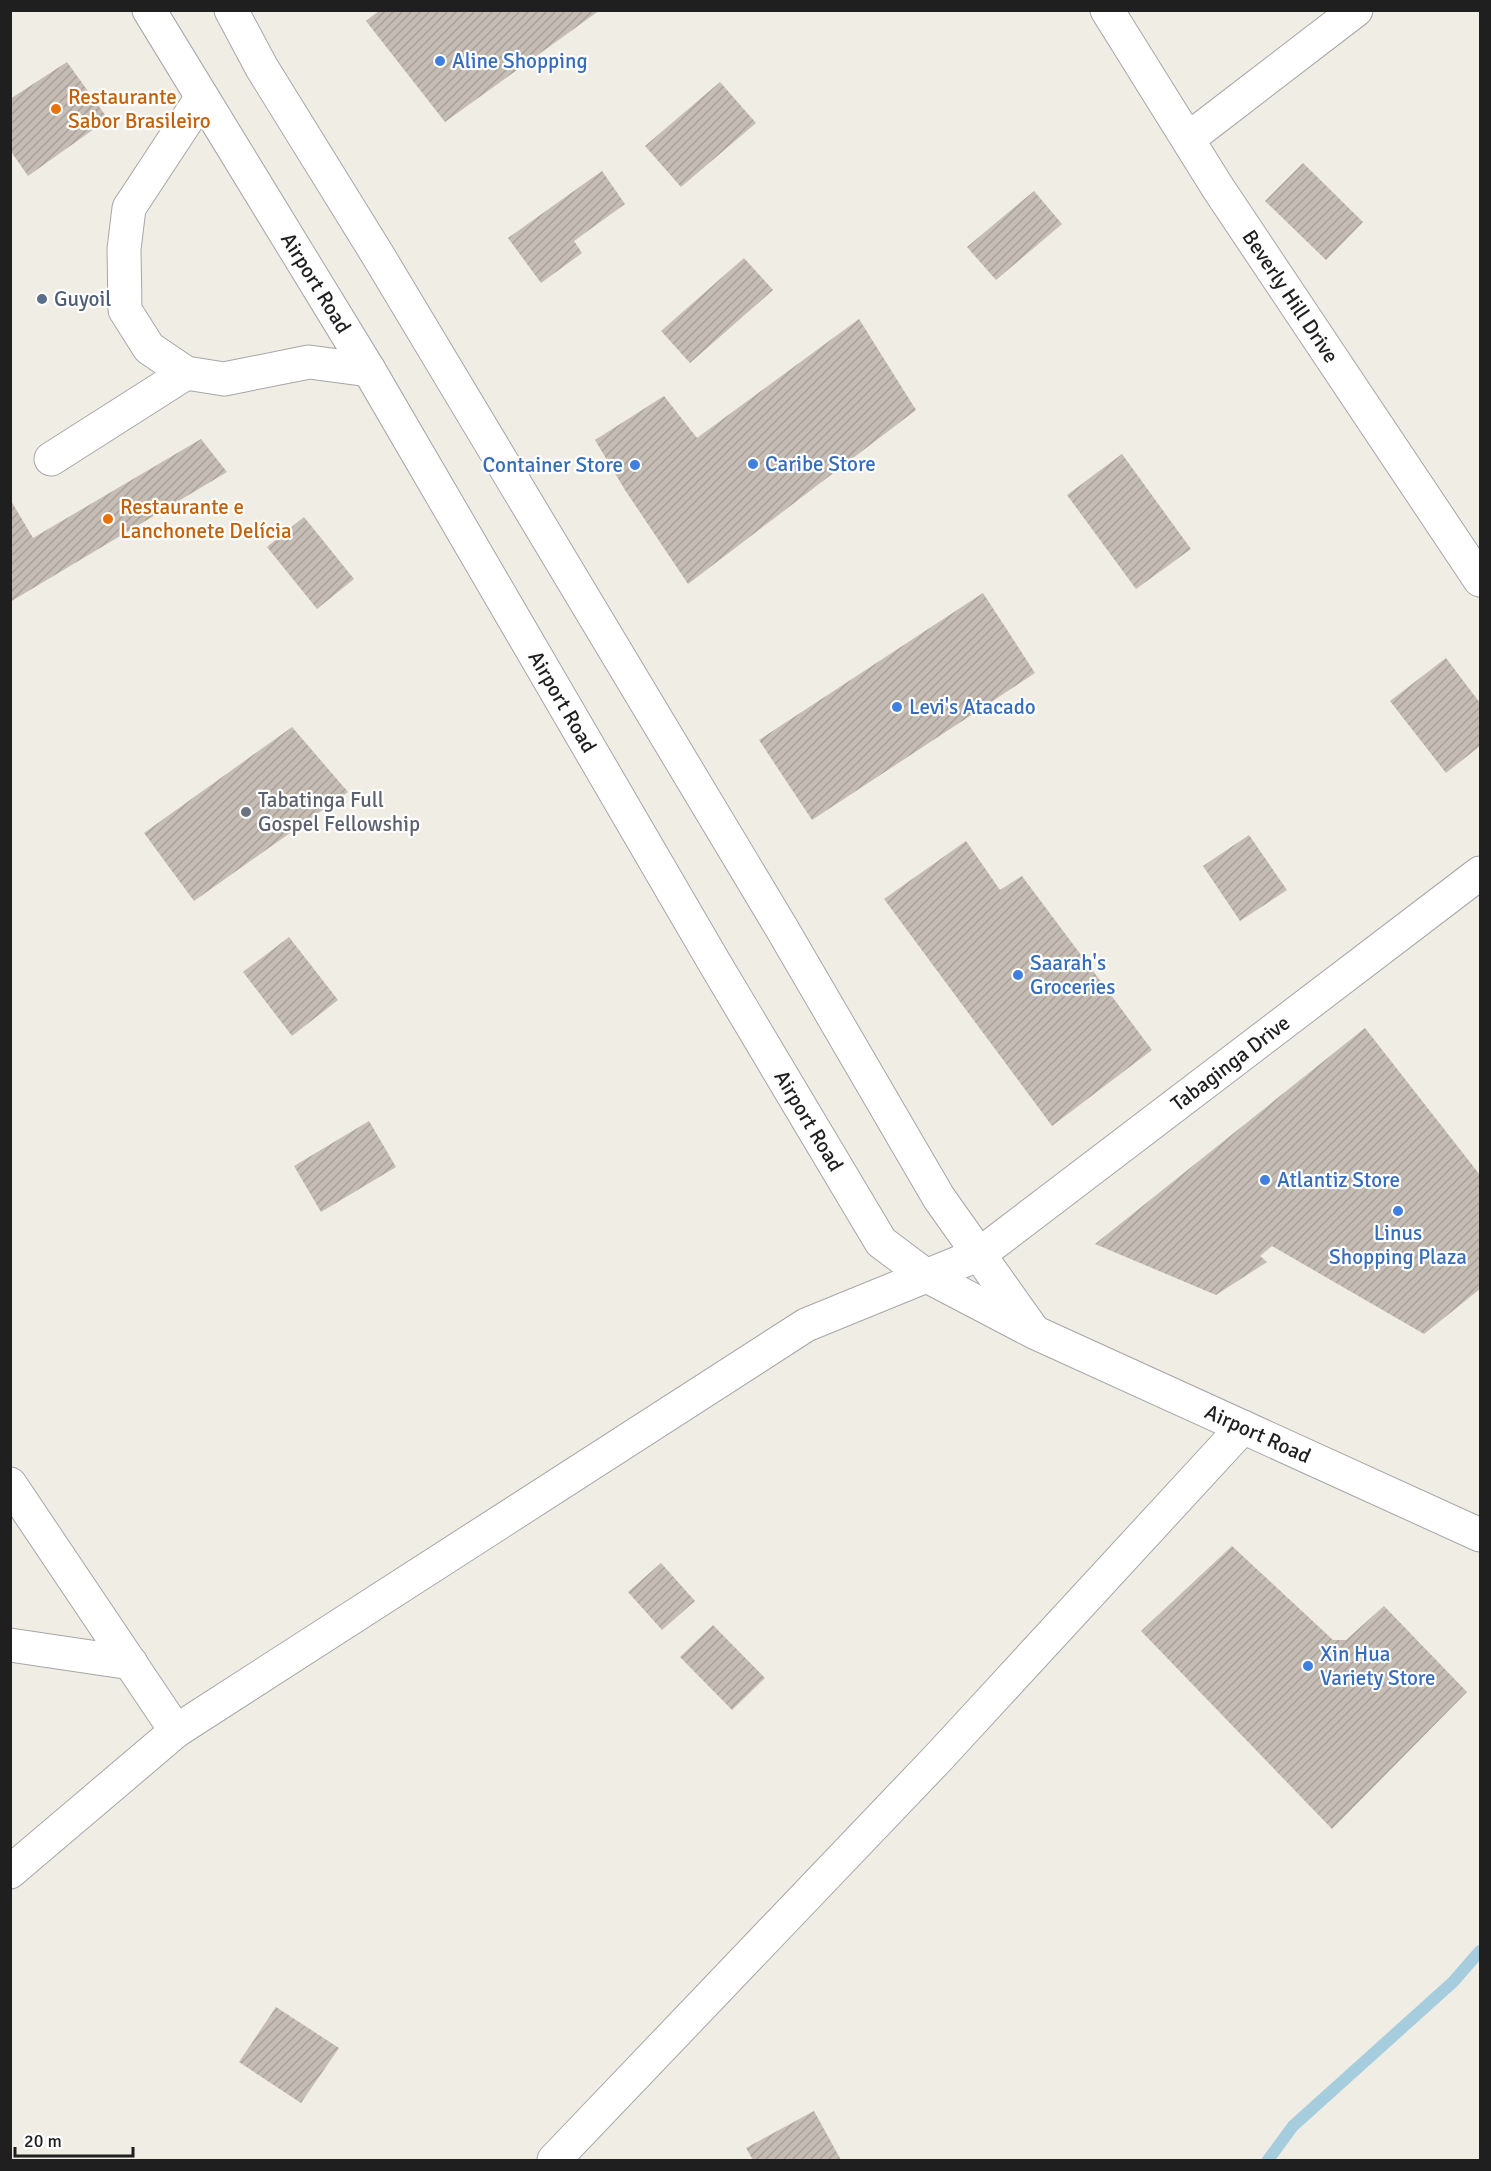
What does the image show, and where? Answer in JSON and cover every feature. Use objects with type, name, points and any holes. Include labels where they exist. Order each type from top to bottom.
[{"type":"street","name":"Airport Road","points":[[149,10],[369,370],[714,962],[881,1242],[925,1275],[1034,1332],[1480,1535]]},
{"type":"street","points":[[231,10],[262,68],[440,358],[781,927],[939,1198],[1034,1332]]},
{"type":"street","name":"Beverly Hill Drive","points":[[1107,10],[1225,198],[1480,580]]},
{"type":"street","points":[[1188,139],[1356,10]]},
{"type":"street","points":[[202,97],[129,208],[124,249],[125,310],[149,348],[186,373],[224,379],[309,362],[369,370]]},
{"type":"street","points":[[51,459],[186,373]]},
{"type":"street","name":"Tabaginga Drive","points":[[10,1872],[176,1731],[806,1325],[980,1254],[1480,873]]},
{"type":"street","points":[[554,2160],[939,1757],[1243,1427]]},
{"type":"street","points":[[10,1484],[176,1731]]},
{"type":"street","points":[[10,1645],[131,1663]]},
{"type":"building","name":"Aline Shopping","points":[[380,10],[600,10],[445,122],[366,21]]},
{"type":"building","name":"Restaurante Sabor Brasileiro","points":[[67,62],[108,119],[28,176],[10,150],[10,99]]},
{"type":"building","points":[[720,82],[756,123],[681,187],[645,146]]},
{"type":"building","points":[[1303,163],[1363,222],[1326,260],[1265,201]]},
{"type":"building","points":[[602,171],[625,204],[574,241],[582,253],[541,283],[508,238]]},
{"type":"building","points":[[1034,191],[1062,224],[996,280],[967,247]]},
{"type":"building","points":[[744,258],[773,290],[690,363],[661,331]]},
{"type":"building","name":"Caribe Store","points":[[859,319],[916,410],[688,584],[625,490],[595,440],[664,396],[697,438]]},
{"type":"building","name":"Restaurante e Lanchonete Delícia","points":[[201,439],[227,472],[10,602],[10,499],[33,538]]},
{"type":"building","points":[[1122,454],[1191,549],[1136,589],[1067,495]]},
{"type":"building","points":[[304,517],[354,579],[317,609],[267,547]]},
{"type":"building","name":"Levi's Atacado","points":[[983,593],[1035,673],[812,820],[759,740]]},
{"type":"building","points":[[1446,658],[1480,703],[1480,746],[1446,773],[1390,701]]},
{"type":"building","name":"Tabatinga Full Gospel Fellowship","points":[[292,727],[348,792],[194,901],[144,833]]},
{"type":"building","points":[[1249,835],[1287,890],[1240,921],[1203,866]]},
{"type":"building","name":"Saarah's Groceries","points":[[966,841],[1000,890],[1022,876],[1152,1050],[1052,1126],[884,899]]},
{"type":"building","points":[[289,937],[338,1000],[292,1036],[243,972]]},
{"type":"building","points":[[1365,1028],[1480,1175],[1480,1289],[1424,1334],[1272,1246],[1260,1256],[1267,1262],[1216,1295],[1095,1244]]},
{"type":"building","points":[[369,1121],[396,1167],[321,1212],[294,1166]]},
{"type":"building","name":"Xin Hua Variety Store","points":[[1232,1546],[1333,1640],[1346,1640],[1384,1606],[1467,1692],[1332,1829],[1141,1631]]},
{"type":"building","points":[[661,1563],[695,1601],[662,1630],[628,1592]]},
{"type":"building","points":[[713,1625],[765,1678],[732,1710],[680,1657]]},
{"type":"building","points":[[276,2007],[339,2048],[301,2103],[239,2062]]},
{"type":"building","points":[[814,2111],[841,2160],[753,2160],[746,2148]]},
{"type":"waterway","points":[[1268,2160],[1293,2126],[1453,1982],[1480,1951]]},
{"type":"place","name":"Aline Shopping","points":[[440,61]]},
{"type":"place","name":"Restaurante Sabor Brasileiro","points":[[56,109]]},
{"type":"place","name":"Guyoil","points":[[42,299]]},
{"type":"place","name":"Caribe Store","points":[[753,464]]},
{"type":"place","name":"Container Store","points":[[635,465]]},
{"type":"place","name":"Restaurante e Lanchonete Delícia","points":[[108,519]]},
{"type":"place","name":"Levi's Atacado","points":[[897,707]]},
{"type":"place","name":"Tabatinga Full Gospel Fellowship","points":[[246,812]]},
{"type":"place","name":"Saarah's Groceries","points":[[1018,975]]},
{"type":"place","name":"Atlantiz Store","points":[[1265,1180]]},
{"type":"place","name":"Linus Shopping Plaza","points":[[1398,1211]]},
{"type":"place","name":"Xin Hua Variety Store","points":[[1308,1666]]}]
